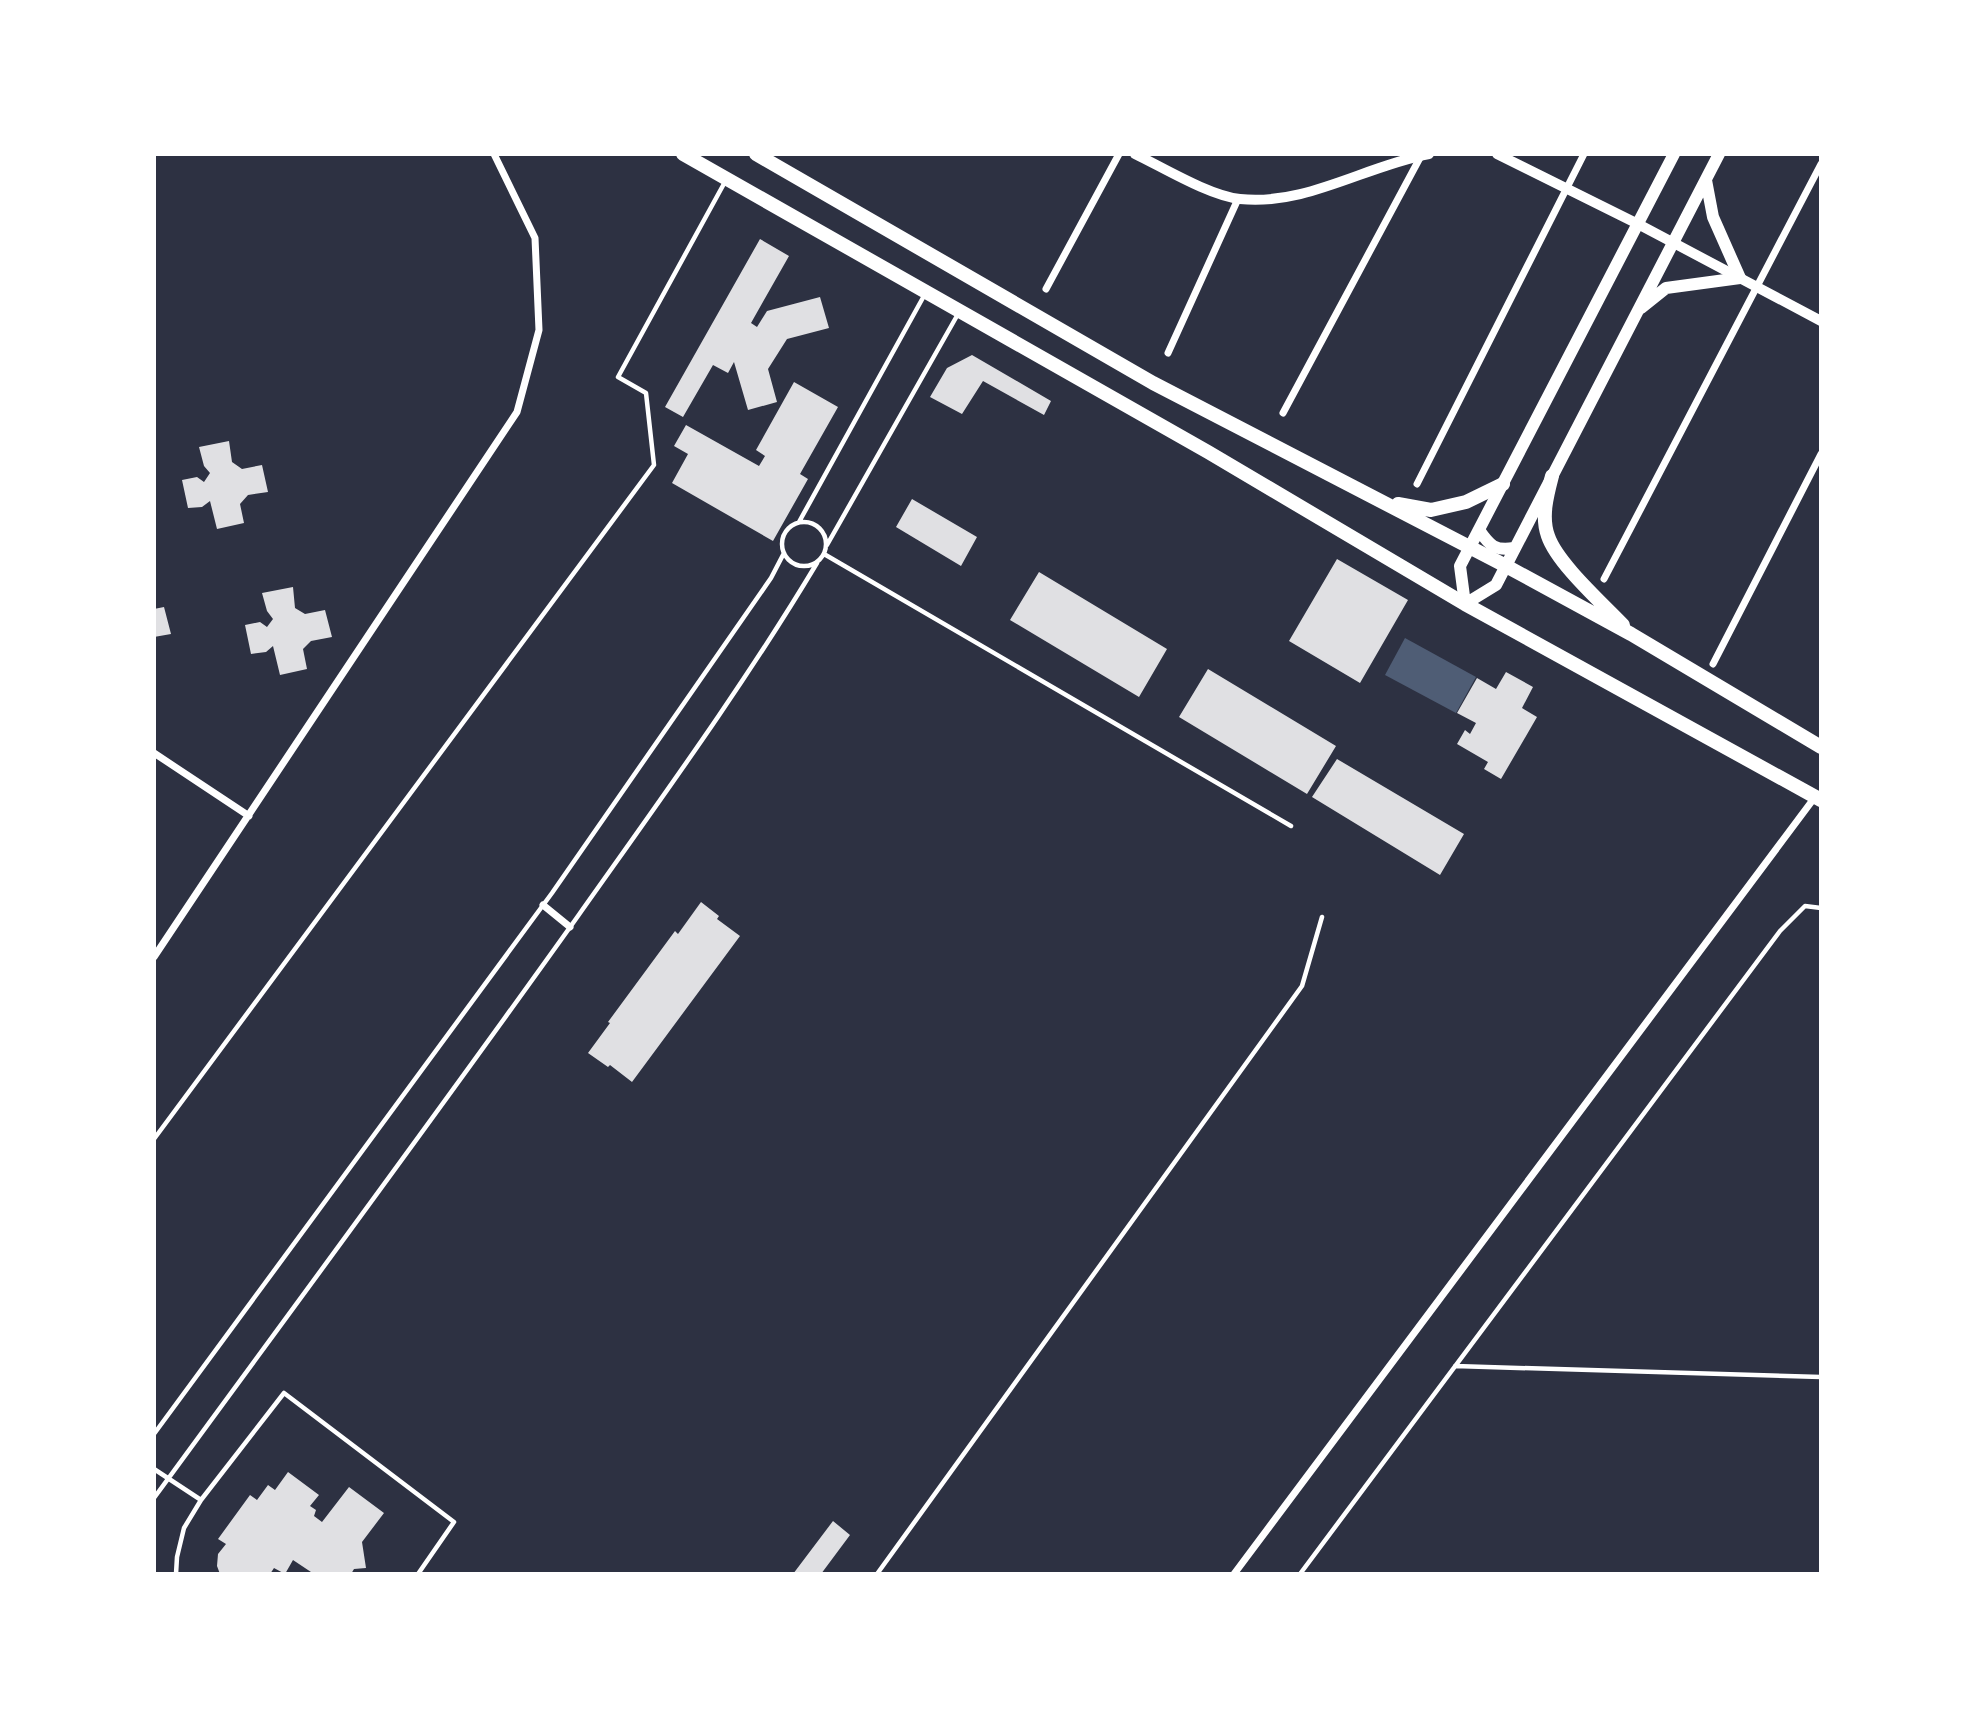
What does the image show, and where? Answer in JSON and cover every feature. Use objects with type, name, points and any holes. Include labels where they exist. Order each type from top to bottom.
[{"type":"main road","points":[[682,154],[1208,452],[1465,604],[1818,798]]},
{"type":"main road","points":[[756,154],[1153,383],[1631,634],[1821,747]]},
{"type":"main road","points":[[1465,604],[1460,566],[1674,154]]},
{"type":"main road","points":[[1465,604],[1496,585],[1719,154]]},
{"type":"main road","points":[[1638,310],[1666,288],[1740,278],[1713,217],[1706,180]]},
{"type":"main road","points":[[1552,476],[1546,503],[1547,535],[1570,569],[1631,634]]},
{"type":"main road","points":[[1383,502],[1431,510],[1466,502],[1503,484]]},
{"type":"main road","points":[[1479,530],[1489,545],[1498,550],[1514,548]]},
{"type":"street","points":[[154,957],[517,412],[539,330],[535,238],[494,154]]},
{"type":"street","points":[[1046,289],[1119,154]]},
{"type":"street","points":[[1135,154],[1214,192],[1238,199],[1270,199],[1303,194],[1424,154]]},
{"type":"street","points":[[1283,413],[1424,154]]},
{"type":"street","points":[[1497,154],[1638,224],[1821,321]]},
{"type":"street","points":[[1417,484],[1584,154]]},
{"type":"street","points":[[1604,579],[1821,164]]},
{"type":"street","points":[[1168,353],[1238,199]]},
{"type":"street","points":[[1713,664],[1821,454]]},
{"type":"street","points":[[154,752],[249,816]]},
{"type":"street","points":[[1234,1574],[1818,798]]},
{"type":"street","points":[[543,905],[570,927]]},
{"type":"lane","points":[[154,1139],[654,465],[646,393],[618,377],[726,179]]},
{"type":"lane","points":[[817,563],[802,567],[794,565],[782,546],[786,531],[799,522],[925,293]]},
{"type":"lane","points":[[154,1498],[570,927],[668,788],[824,554],[959,312]]},
{"type":"lane","points":[[799,522],[818,526],[823,531],[827,545]]},
{"type":"lane","points":[[154,1434],[543,905],[771,578],[784,553]]},
{"type":"lane","points":[[824,554],[1291,826]]},
{"type":"lane","points":[[1300,1574],[1780,931],[1805,906],[1821,908]]},
{"type":"lane","points":[[877,1574],[1302,986],[1322,917]]},
{"type":"lane","points":[[1454,1366],[1821,1377]]},
{"type":"lane","points":[[176,1574],[184,1528],[201,1500],[284,1393],[454,1521],[418,1574]]},
{"type":"lane","points":[[154,1469],[201,1500]]},
{"type":"water","points":[[1405,638],[1476,677],[1456,713],[1385,675]]},
{"type":"building","points":[[760,239],[789,256],[751,323],[757,327],[767,311],[820,297],[829,328],[787,339],[768,369],[777,402],[748,410],[734,362],[728,373],[713,365],[683,417],[665,407]]},
{"type":"building","points":[[972,355],[1051,401],[1044,415],[983,381],[962,414],[930,397],[947,368]]},
{"type":"building","points":[[794,382],[838,407],[800,474],[808,479],[773,541],[672,483],[688,454],[674,446],[686,425],[759,466],[765,456],[756,450]]},
{"type":"building","points":[[229,441],[232,462],[242,469],[262,465],[268,492],[248,495],[240,504],[244,523],[217,529],[210,501],[202,507],[188,508],[182,480],[197,477],[204,482],[210,473],[204,466],[199,447]]},
{"type":"building","points":[[912,499],[977,537],[961,566],[896,527]]},
{"type":"building","points":[[1337,559],[1408,600],[1360,683],[1289,641]]},
{"type":"building","points":[[1039,572],[1167,649],[1139,697],[1010,620]]},
{"type":"building","points":[[293,587],[295,608],[305,614],[325,610],[332,637],[311,641],[303,649],[307,669],[280,675],[273,646],[266,652],[251,654],[245,625],[260,622],[267,627],[273,619],[267,611],[262,593]]},
{"type":"building","points":[[164,607],[171,634],[154,637],[154,609]]},
{"type":"building","points":[[1208,669],[1336,746],[1307,794],[1179,717]]},
{"type":"building","points":[[1506,672],[1533,687],[1522,708],[1537,717],[1501,779],[1484,769],[1488,762],[1457,744],[1465,730],[1470,734],[1476,723],[1457,713],[1477,678],[1496,689]]},
{"type":"building","points":[[1337,759],[1464,834],[1440,875],[1312,797]]},
{"type":"building","points":[[701,902],[719,916],[717,919],[740,936],[632,1082],[588,1053],[675,931],[678,934]]},
{"type":"building","points":[[288,1472],[319,1495],[310,1506],[316,1510],[314,1516],[322,1522],[349,1487],[384,1513],[362,1542],[366,1568],[354,1569],[351,1574],[314,1574],[293,1560],[285,1574],[274,1568],[270,1574],[220,1574],[217,1566],[218,1554],[226,1544],[218,1539],[250,1495],[257,1500],[268,1485],[275,1490]]},
{"type":"building","points":[[833,1521],[850,1535],[821,1574],[793,1574]]}]
